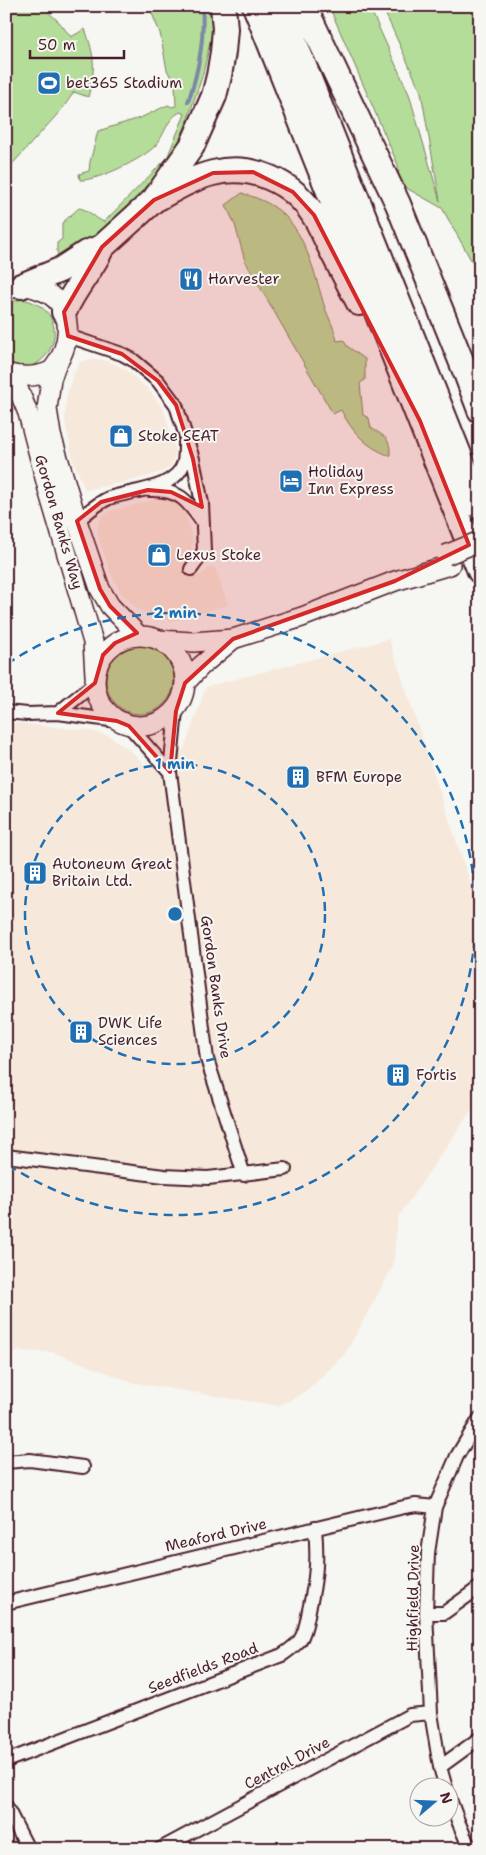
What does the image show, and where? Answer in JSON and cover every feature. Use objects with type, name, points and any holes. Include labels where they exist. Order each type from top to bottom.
[{"type":"highway","points":[[14,288],[60,270],[86,254],[102,247],[154,200],[192,146],[214,96],[223,52],[224,6]]},
{"type":"highway","points":[[254,6],[480,571]]},
{"type":"highway","points":[[280,6],[480,507]]},
{"type":"highway","points":[[304,6],[398,204],[480,410]]},
{"type":"highway","points":[[154,200],[196,178],[226,171],[253,172],[267,176],[293,192],[314,215],[389,365],[420,421]]},
{"type":"highway","points":[[64,312],[72,294],[95,263],[102,247]]},
{"type":"main road","points":[[14,288],[46,292],[60,304],[69,329],[68,336]]},
{"type":"main road","name":"Gordon Banks Way","points":[[68,336],[63,353],[51,379],[46,410],[51,435],[100,589],[110,606],[139,636]]},
{"type":"main road","points":[[7,373],[30,376],[45,374],[56,365]]},
{"type":"main road","name":"Gordon Banks Way","points":[[7,373],[19,391],[28,413],[92,642],[95,679]]},
{"type":"main road","points":[[233,639],[202,665],[185,683],[176,711],[159,722],[144,726],[123,724],[107,711],[98,698],[95,679],[103,655],[115,643],[127,638],[139,636],[158,640],[193,642],[233,639],[302,617],[396,581],[448,560],[480,541]]},
{"type":"main road","points":[[448,560],[480,553]]},
{"type":"main road","points":[[158,640],[171,648],[181,664],[185,683]]},
{"type":"street","points":[[68,336],[122,354],[133,360],[158,381],[176,405],[193,458],[202,503],[204,551],[191,569]]},
{"type":"street","points":[[77,521],[106,500],[148,490],[177,474],[184,460],[186,437]]},
{"type":"street","points":[[148,490],[171,492],[183,497],[203,523]]},
{"type":"street","points":[[58,713],[95,679]]},
{"type":"street","name":"Gordon Banks Drive","points":[[176,711],[170,772],[208,1059],[244,1175]]},
{"type":"street","points":[[6,712],[26,714],[58,713],[123,724],[170,772]]},
{"type":"street","points":[[6,1156],[164,1176],[208,1178],[285,1169]]},
{"type":"street","name":"Highfield Drive","points":[[443,1778],[431,1713],[426,1613],[428,1553],[434,1507],[457,1456],[480,1418]]},
{"type":"street","points":[[6,1462],[30,1460],[83,1467]]},
{"type":"street","name":"Meaford Drive","points":[[6,1603],[404,1507],[416,1505],[434,1507]]},
{"type":"street","name":"Seedfields Road","points":[[6,1761],[273,1658],[292,1648],[300,1640],[305,1629],[316,1578],[315,1528]]},
{"type":"street","points":[[426,1613],[444,1613],[480,1587]]},
{"type":"street","name":"Central Drive","points":[[160,1849],[410,1715],[431,1713]]},
{"type":"street","points":[[440,1767],[480,1738]]},
{"type":"street","points":[[6,1806],[28,1849]]},
{"type":"street","points":[[458,1821],[470,1849]]},
{"type":"highlighted area","points":[[253,172],[293,192],[314,215],[420,421],[469,545],[395,581],[233,639],[185,683],[176,711],[170,772],[129,726],[117,721],[58,713],[95,683],[103,655],[115,643],[137,633],[110,606],[100,589],[77,521],[101,502],[148,490],[171,492],[202,507],[193,459],[176,405],[158,381],[122,354],[68,336],[64,312],[102,247],[154,200],[213,173]]},
{"type":"shaded area","points":[[96,359],[108,361],[125,369],[149,390],[164,410],[176,452],[171,466],[162,472],[131,481],[85,490],[73,460],[65,420],[66,398],[73,375],[80,362]]},
{"type":"shaded area","points":[[161,498],[176,502],[185,512],[193,541],[192,549],[185,558],[199,576],[209,568],[215,567],[228,605],[173,621],[156,618],[136,608],[121,593],[110,572],[98,536],[98,524],[102,516],[110,511]]},
{"type":"shaded area","points":[[389,639],[480,912],[480,1012],[473,1108],[398,1217],[393,1266],[345,1354],[307,1391],[279,1406],[134,1383],[52,1352],[6,1351],[6,722],[86,730],[109,736],[130,750],[146,766],[184,749],[206,687]]},
{"type":"green space","name":"bet365 Stadium","points":[[6,6],[42,6],[60,23],[71,37],[85,29],[91,47],[93,70],[88,97],[74,92],[63,108],[6,171]]},
{"type":"green space","points":[[149,6],[212,6],[214,24],[203,74],[185,127],[166,165],[123,212],[89,240],[60,259],[57,252],[57,243],[62,239],[62,223],[79,208],[86,210],[104,222],[167,158],[185,114],[180,112],[175,115],[155,146],[141,157],[108,173],[80,180],[79,174],[89,171],[98,131],[140,118],[168,105],[176,106],[175,85],[167,70],[160,33]]},
{"type":"green space","points":[[329,6],[369,6],[409,94],[440,201],[421,92],[382,6],[480,6],[480,276],[442,208],[399,184],[398,165]]},
{"type":"green space","points":[[242,193],[274,207],[285,215],[294,226],[313,267],[337,341],[344,340],[347,346],[365,359],[365,380],[360,383],[363,415],[369,418],[371,428],[388,441],[390,456],[374,448],[361,438],[341,410],[333,414],[245,261],[235,225],[226,205]]},
{"type":"green space","points":[[22,299],[40,306],[50,317],[54,331],[52,344],[46,356],[35,364],[21,367],[6,363],[6,303]]},
{"type":"green space","points":[[140,646],[153,649],[164,656],[171,667],[174,680],[171,693],[164,704],[153,711],[140,714],[127,711],[116,704],[109,693],[106,680],[109,667],[116,656],[127,649]]},
{"type":"waterway","points":[[188,102],[200,54],[203,30],[202,6]]},
{"type":"place","name":"bet365 Stadium","points":[[49,83]]},
{"type":"place","name":"Harvester","points":[[191,279]]},
{"type":"place","name":"Stoke SEAT","points":[[121,436]]},
{"type":"place","name":"Holiday Inn Express","points":[[291,481]]},
{"type":"place","name":"Lexus Stoke","points":[[159,555]]},
{"type":"place","name":"BFM Europe","points":[[298,777]]},
{"type":"place","name":"Autoneum Great Britain Ltd.","points":[[35,873]]},
{"type":"place","name":"DWK Life Sciences","points":[[81,1032]]},
{"type":"place","name":"Fortis","points":[[398,1075]]}]
